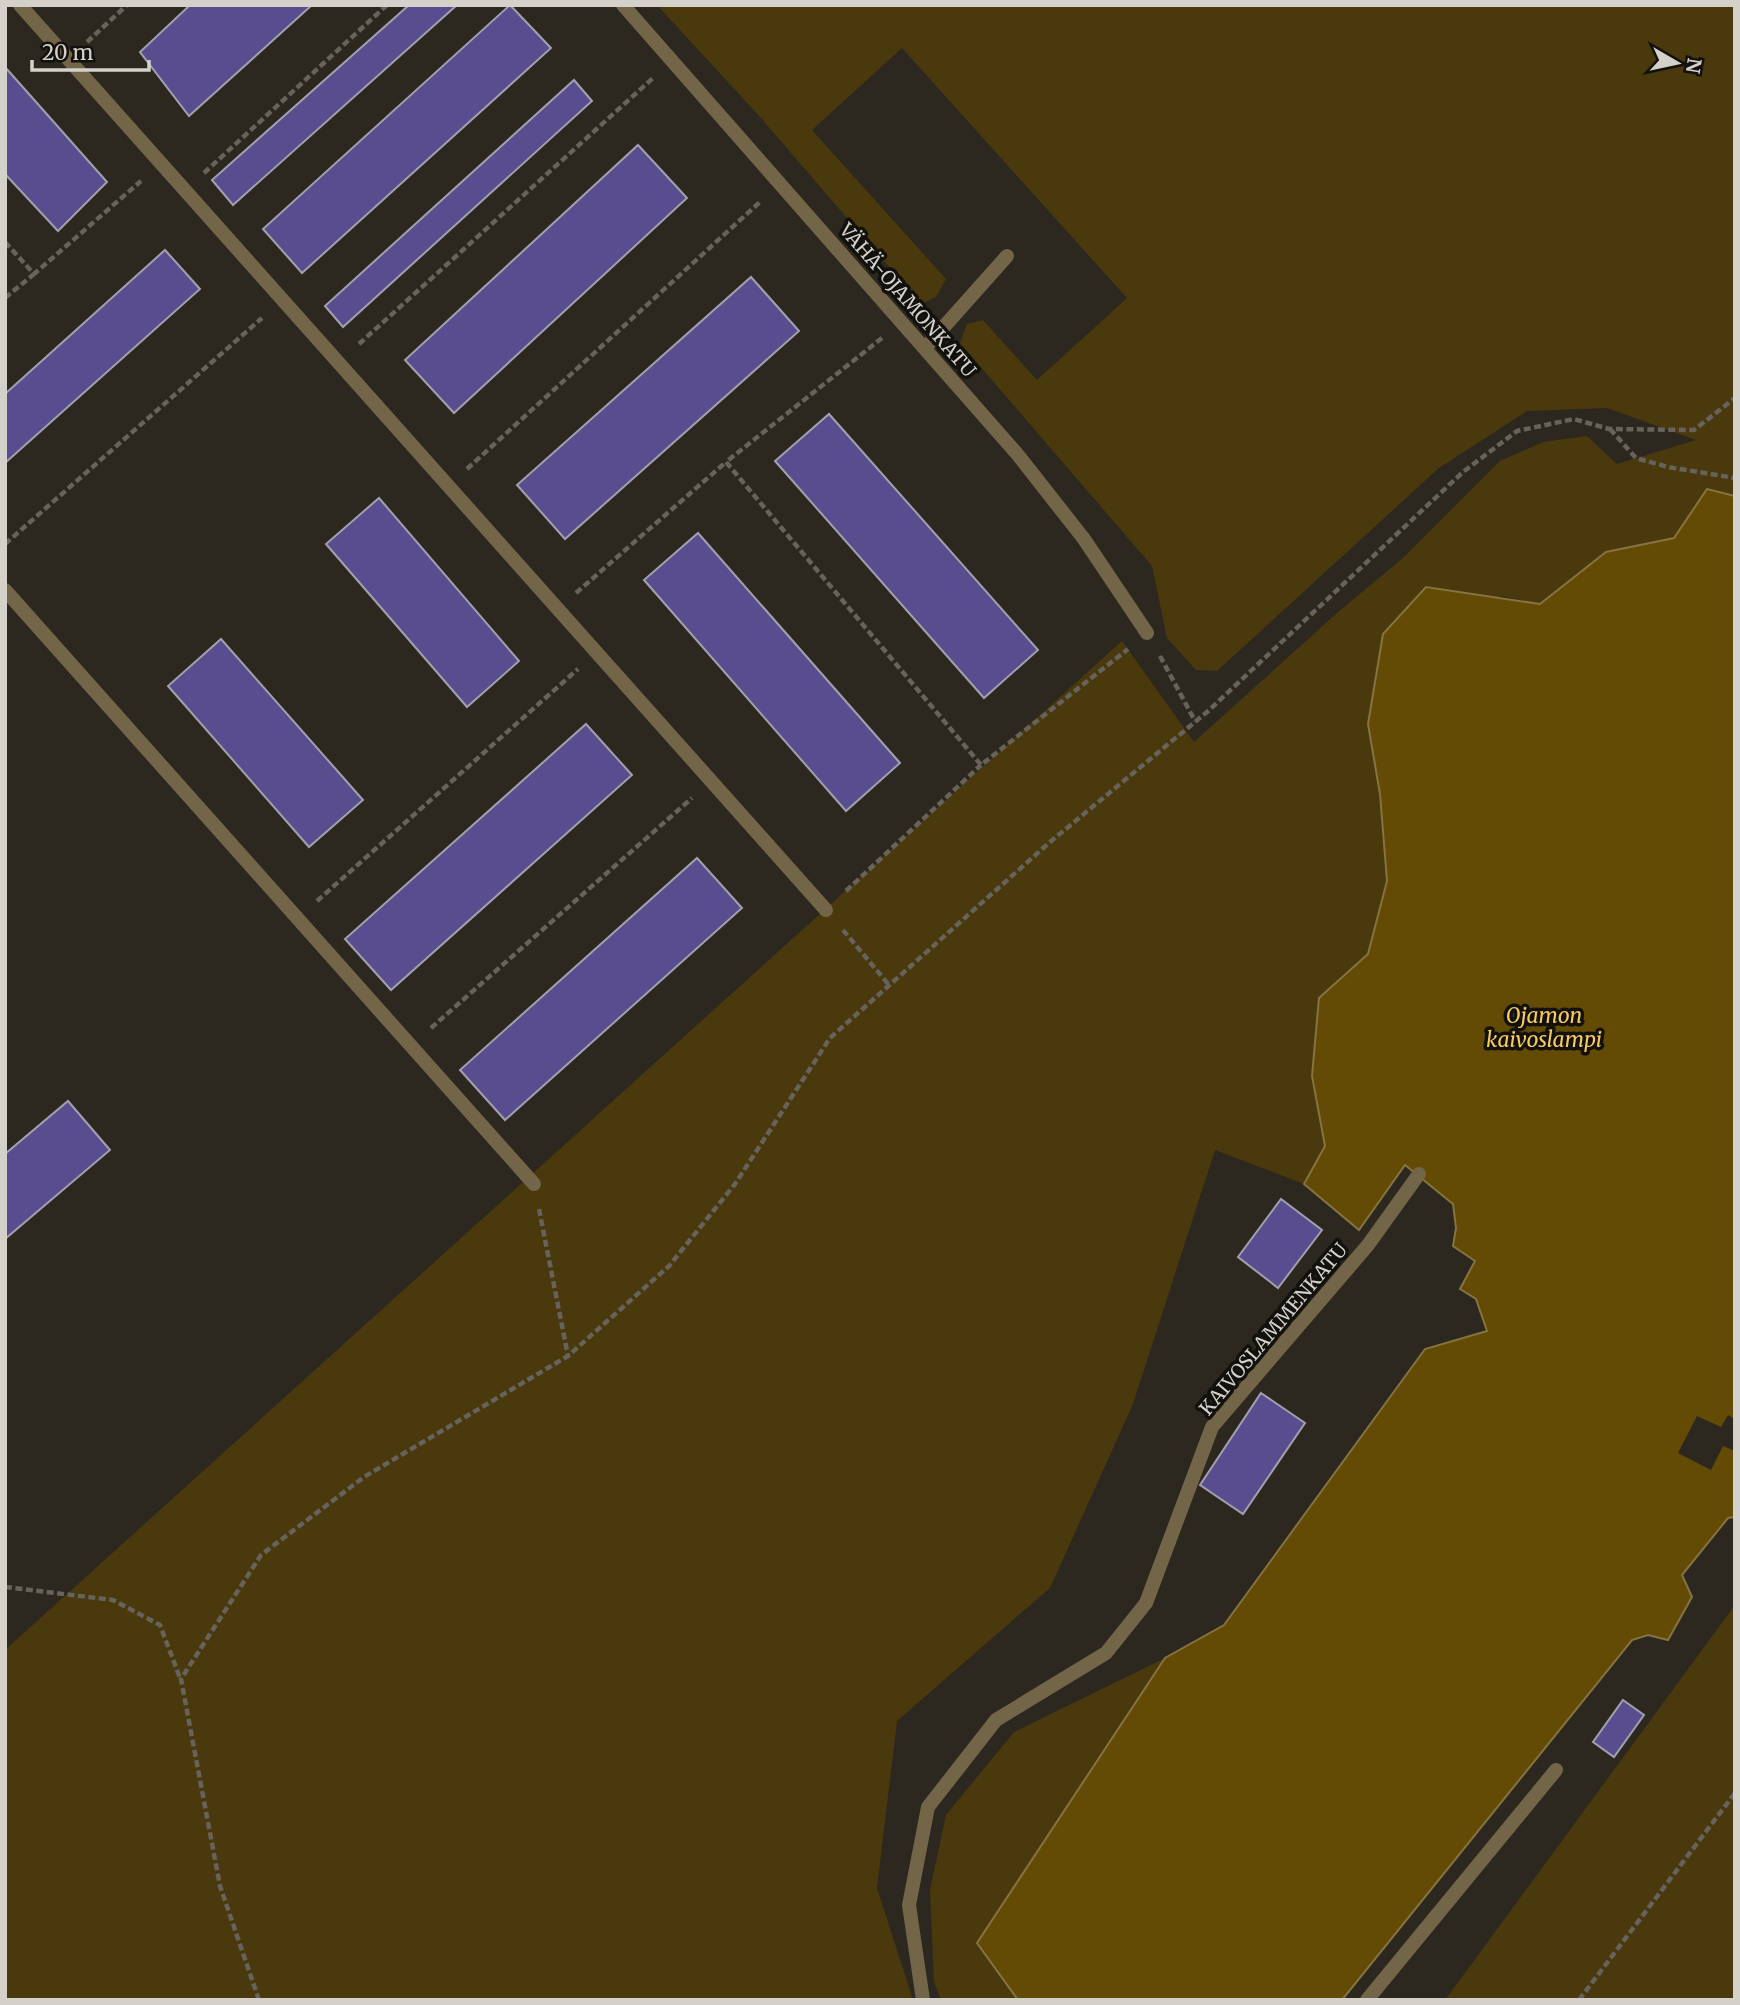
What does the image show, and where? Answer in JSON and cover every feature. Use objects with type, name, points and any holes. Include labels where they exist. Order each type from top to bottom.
[{"type":"street","points":[[20,5],[826,910]]},
{"type":"street","name":"VÄHÄ-OJAMONKATU","points":[[623,5],[1018,455],[1084,539],[1147,633]]},
{"type":"street","points":[[925,348],[1007,256]]},
{"type":"street","points":[[5,590],[534,1184]]},
{"type":"street","name":"KAIVOSLAMMENKATU","points":[[923,2000],[909,1905],[929,1807],[996,1720],[1106,1653],[1146,1603],[1212,1427],[1368,1245],[1419,1174]]},
{"type":"street","points":[[1367,2000],[1556,1770]]},
{"type":"path","points":[[68,59],[127,5]]},
{"type":"path","points":[[186,191],[387,5]]},
{"type":"path","points":[[338,362],[672,61]]},
{"type":"path","points":[[5,298],[162,163]]},
{"type":"path","points":[[449,486],[780,184]]},
{"type":"path","points":[[5,242],[34,274]]},
{"type":"path","points":[[5,544],[283,300]]},
{"type":"path","points":[[558,609],[726,462],[902,322]]},
{"type":"path","points":[[181,1679],[261,1555],[364,1477],[568,1356],[669,1266],[735,1184],[831,1038],[1050,842],[1195,721],[1463,472],[1517,430],[1574,419],[1609,429],[1694,430],[1735,398]]},
{"type":"path","points":[[1609,429],[1636,458],[1735,478]]},
{"type":"path","points":[[726,462],[981,765]]},
{"type":"path","points":[[889,985],[826,910],[981,765],[1147,633],[1195,721]]},
{"type":"path","points":[[297,918],[597,653]]},
{"type":"path","points":[[411,1046],[711,781]]},
{"type":"path","points":[[534,1184],[568,1356]]},
{"type":"path","points":[[5,1587],[113,1600],[160,1625],[181,1679],[220,1886],[259,2000]]},
{"type":"path","points":[[1579,2000],[1735,1793]]},
{"type":"shaded area","points":[[657,5],[1735,5],[1735,496],[1707,489],[1674,538],[1606,552],[1540,604],[1500,596],[1368,724],[1380,794],[1387,881],[1368,954],[1319,998],[1312,1076],[1325,1146],[1304,1184],[1215,1150],[1133,1404],[1050,1588],[897,1721],[877,1888],[913,2000],[5,2000],[5,1650],[1122,641],[1194,742],[1337,613],[1404,557],[1500,461],[1543,442],[1587,436],[1617,464],[1696,440],[1607,408],[1527,411],[1439,468],[1217,671],[1196,670],[1167,638],[1152,566],[960,343],[967,324],[983,320],[1037,380],[1127,298],[902,48],[812,130],[946,279],[936,297],[921,304],[761,118]]},
{"type":"shaded area","points":[[1735,1605],[1735,2000],[1445,2000]]},
{"type":"shaded area","points":[[1165,1658],[977,1943],[1018,2000],[941,2000],[934,1982],[930,1890],[946,1815],[1014,1732]]},
{"type":"water","name":"Ojamon kaivoslampi","points":[[1707,489],[1735,496],[1735,1517],[1728,1518],[1682,1575],[1692,1597],[1668,1640],[1648,1635],[1632,1640],[1342,2000],[1018,2000],[977,1943],[1165,1658],[1224,1625],[1425,1349],[1487,1331],[1476,1299],[1460,1289],[1475,1261],[1453,1246],[1456,1228],[1453,1204],[1405,1165],[1359,1230],[1304,1184],[1325,1146],[1312,1076],[1319,998],[1368,954],[1387,881],[1380,794],[1368,724],[1383,634],[1426,587],[1540,604],[1606,552],[1674,538]]},
{"type":"pier","points":[[1728,1415],[1735,1419],[1735,1451],[1723,1446],[1711,1470],[1678,1453],[1697,1416],[1721,1427]]},
{"type":"building","points":[[190,5],[312,5],[189,116],[140,52]]},
{"type":"building","points":[[409,5],[457,5],[233,205],[212,180]]},
{"type":"building","points":[[510,5],[551,48],[302,273],[263,229]]},
{"type":"building","points":[[5,67],[107,182],[58,231],[5,174]]},
{"type":"building","points":[[574,80],[592,101],[343,327],[325,306]]},
{"type":"building","points":[[638,145],[687,198],[454,413],[405,360]]},
{"type":"building","points":[[165,250],[200,289],[5,463],[5,394]]},
{"type":"building","points":[[751,277],[799,331],[565,539],[517,485]]},
{"type":"building","points":[[829,414],[1038,650],[984,698],[775,461]]},
{"type":"building","points":[[379,498],[519,661],[467,707],[326,544]]},
{"type":"building","points":[[698,533],[900,763],[846,811],[644,580]]},
{"type":"building","points":[[221,639],[363,800],[309,847],[168,686]]},
{"type":"building","points":[[586,724],[632,775],[391,990],[345,939]]},
{"type":"building","points":[[697,858],[742,908],[505,1120],[460,1070]]},
{"type":"building","points":[[68,1101],[110,1150],[5,1239],[5,1154]]},
{"type":"building","points":[[1281,1199],[1322,1230],[1278,1288],[1238,1257]]},
{"type":"building","points":[[1261,1393],[1305,1423],[1243,1514],[1200,1485]]},
{"type":"building","points":[[1623,1700],[1644,1715],[1614,1757],[1593,1742]]}]
